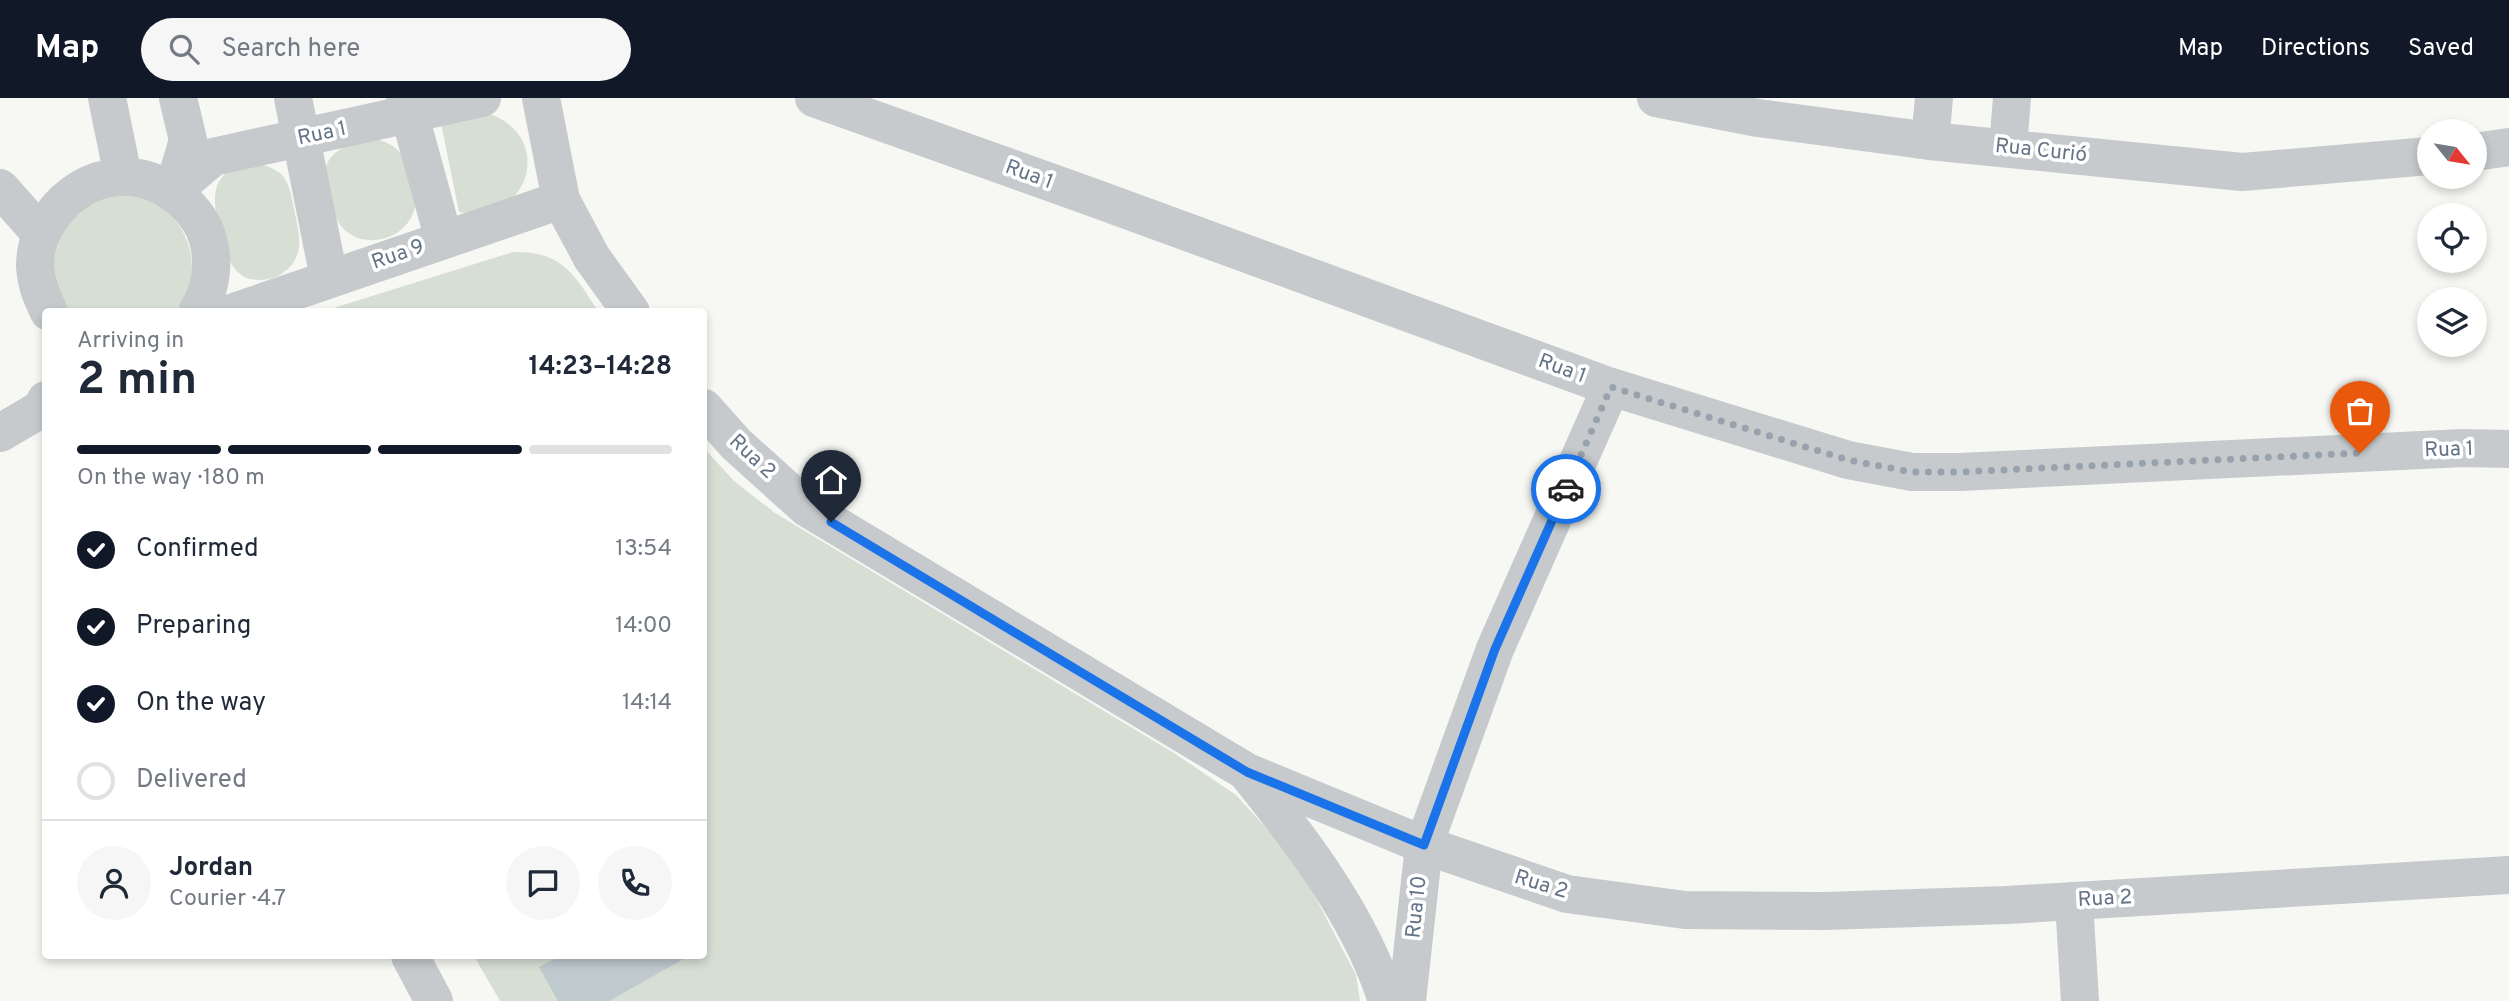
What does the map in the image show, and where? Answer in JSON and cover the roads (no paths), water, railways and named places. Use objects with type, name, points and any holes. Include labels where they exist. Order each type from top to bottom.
[{"type":"street","points":[[107,98],[123,176]]},
{"type":"street","points":[[173,191],[188,140],[178,98]]},
{"type":"street","points":[[293,98],[329,278]]},
{"type":"street","name":"Rua 1","points":[[173,191],[213,158],[302,138],[407,106],[482,98]]},
{"type":"street","points":[[541,98],[561,200],[592,258],[628,308]]},
{"type":"street","name":"Rua 1","points":[[814,98],[1611,387],[1848,460],[1912,472],[1974,471],[2463,448],[2509,449]]},
{"type":"street","name":"Rua Curió","points":[[1656,98],[1758,118],[1930,141],[2242,172],[2417,157]]},
{"type":"street","points":[[1930,141],[1934,98]]},
{"type":"street","points":[[2008,147],[2012,98]]},
{"type":"street","points":[[407,106],[444,240]]},
{"type":"street","points":[[2487,151],[2509,148]]},
{"type":"street","points":[[47,308],[39,292],[35,263],[41,234],[54,211],[73,192],[97,181],[123,176],[149,180],[173,191],[192,208],[199,219],[212,256],[211,281],[199,308]]},
{"type":"street","points":[[0,188],[41,234]]},
{"type":"street","name":"Rua 9","points":[[245,308],[561,200]]},
{"type":"street","name":"Rua 10","points":[[1407,1001],[1424,845],[1495,649],[1611,387]]},
{"type":"street","points":[[0,433],[42,407]]},
{"type":"street","name":"Rua 2","points":[[707,411],[736,444],[807,508],[1247,772],[1424,845],[1567,894],[1685,910],[1825,911],[2074,901],[2509,875]]},
{"type":"street","points":[[1247,772],[1297,835],[1342,904],[1382,983],[1387,1001]]},
{"type":"street","points":[[2074,901],[2080,1001]]},
{"type":"street","points":[[412,959],[435,1001]]}]
